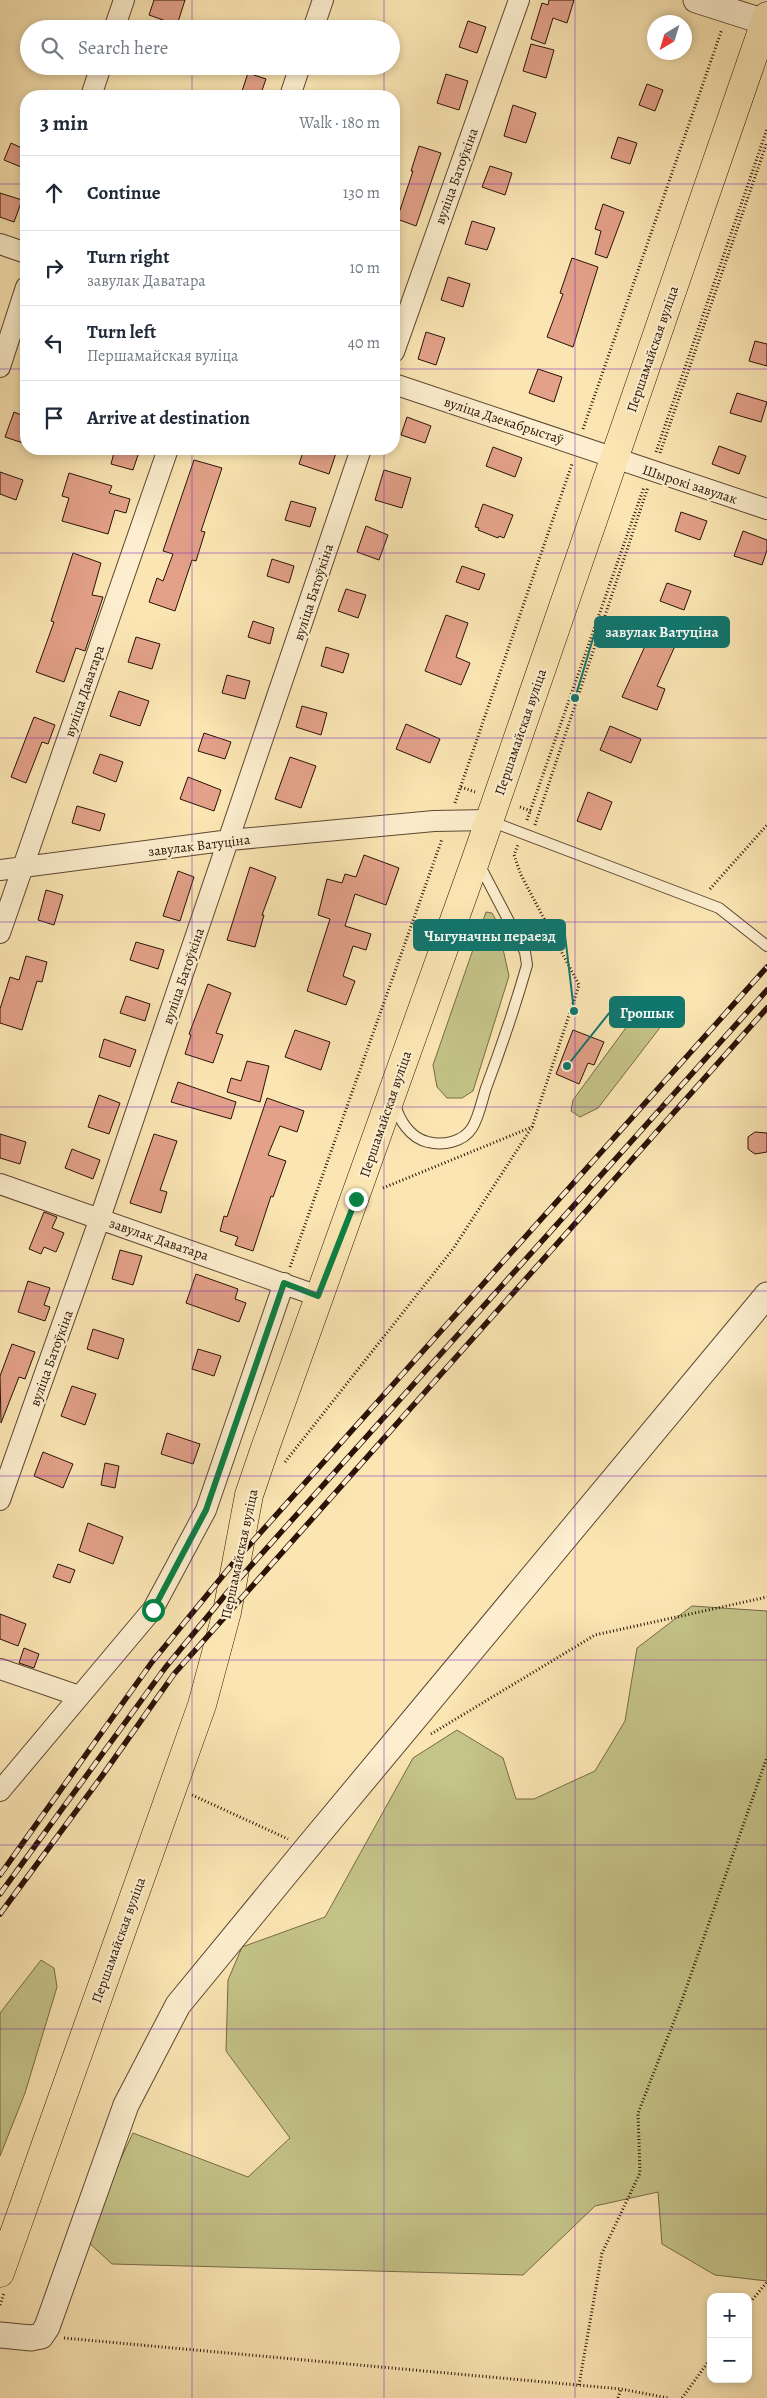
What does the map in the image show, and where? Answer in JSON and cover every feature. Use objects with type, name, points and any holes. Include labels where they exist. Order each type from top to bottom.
[{"type":"main road","name":"Першамайская вуліца","points":[[0,2273],[173,1787],[218,1652],[249,1495],[318,1296],[356,1199],[476,858],[766,20]]},
{"type":"street","points":[[117,20],[124,0]]},
{"type":"street","points":[[316,20],[323,0]]},
{"type":"street","name":"вуліца Батоўкіна","points":[[400,335],[519,0]]},
{"type":"street","points":[[696,0],[728,11],[766,20]]},
{"type":"street","points":[[93,90],[98,75]]},
{"type":"street","points":[[292,90],[297,75]]},
{"type":"street","points":[[0,244],[20,251]]},
{"type":"street","points":[[0,367],[20,305]]},
{"type":"street","name":"вуліца Дзекабрыстаў","points":[[400,386],[614,458]]},
{"type":"street","name":"вуліца Даватара","points":[[0,934],[166,455]]},
{"type":"street","name":"вуліца Батоўкіна","points":[[0,1500],[100,1218],[230,840],[359,455]]},
{"type":"street","name":"Шырокі завулак","points":[[614,458],[767,509]]},
{"type":"street","name":"завулак Ватуціна","points":[[0,870],[230,840],[448,820],[489,820]]},
{"type":"street","name":"завулак Даватара","points":[[0,1184],[318,1296]]},
{"type":"street","points":[[0,1791],[153,1610],[206,1510],[284,1283]]},
{"type":"street","points":[[0,2335],[31,2338],[42,2336],[47,2327],[126,2105],[178,2005],[767,1296]]},
{"type":"street","points":[[0,1669],[79,1696]]},
{"type":"lane","points":[[489,820],[720,908],[767,946]]},
{"type":"lane","points":[[392,1093],[398,1115],[410,1133],[424,1141],[436,1144],[454,1143],[472,1128],[501,1047],[527,965],[525,952],[518,935],[476,858]]},
{"type":"path","points":[[284,1283],[461,787],[728,11]]},
{"type":"path","points":[[282,1466],[453,1249],[532,1127],[579,985],[521,875],[514,855],[650,470],[767,129]]},
{"type":"path","points":[[461,787],[475,792]]},
{"type":"path","points":[[520,807],[531,811]]},
{"type":"path","points":[[700,901],[767,825]]},
{"type":"path","points":[[356,1199],[532,1127]]},
{"type":"path","points":[[429,1735],[595,1635],[767,1597]]},
{"type":"path","points":[[579,2385],[602,2253],[640,2172],[638,2112],[681,2004],[767,1757]]},
{"type":"path","points":[[173,1787],[307,1848]]},
{"type":"path","points":[[752,2300],[767,2282]]},
{"type":"path","points":[[42,2336],[621,2389],[668,2398]]},
{"type":"path","points":[[682,2398],[707,2364]]},
{"type":"path","points":[[618,2398],[621,2389]]},
{"type":"shaded area","points":[[486,912],[492,913],[497,922],[509,976],[473,1091],[462,1098],[447,1098],[437,1087],[433,1065]]},
{"type":"shaded area","points":[[664,998],[672,1012],[598,1108],[580,1117],[571,1111],[573,1100],[647,999]]},
{"type":"shaded area","points":[[692,1606],[767,1611],[767,2281],[715,2275],[662,2244],[658,2192],[595,2206],[523,2275],[112,2264],[86,2240],[112,2177],[133,2133],[248,2177],[290,2138],[226,2051],[228,1980],[242,1947],[325,1917],[413,1758],[457,1730],[503,1758],[516,1799],[534,1799],[595,1771],[625,1721],[637,1648]]},
{"type":"shaded area","points":[[41,1960],[54,1968],[57,1987],[25,2093],[0,2156],[0,2013]]},
{"type":"building","points":[[154,0],[185,0],[179,20],[163,20],[149,15]]},
{"type":"building","points":[[549,0],[574,0],[567,23],[553,18],[545,44],[531,39],[542,3],[548,5]]},
{"type":"building","points":[[468,21],[486,27],[477,53],[459,47]]},
{"type":"building","points":[[531,44],[554,50],[546,78],[523,71]]},
{"type":"building","points":[[446,74],[468,81],[459,110],[437,103]]},
{"type":"building","points":[[247,75],[266,79],[262,90],[242,90]]},
{"type":"building","points":[[647,84],[663,90],[655,111],[639,105]]},
{"type":"building","points":[[513,105],[536,113],[526,143],[504,136]]},
{"type":"building","points":[[618,137],[637,143],[630,164],[611,158]]},
{"type":"building","points":[[11,143],[20,147],[20,167],[4,160]]},
{"type":"building","points":[[419,146],[441,153],[416,226],[400,220],[400,210],[413,171],[411,171]]},
{"type":"building","points":[[490,166],[512,173],[505,195],[482,187]]},
{"type":"building","points":[[0,193],[20,199],[20,206],[14,222],[0,217]]},
{"type":"building","points":[[603,204],[624,212],[607,258],[595,254],[601,231],[595,229]]},
{"type":"building","points":[[472,221],[495,228],[487,250],[465,244]]},
{"type":"building","points":[[572,258],[598,267],[573,347],[547,337],[563,294],[560,293]]},
{"type":"building","points":[[448,277],[470,284],[463,307],[441,300]]},
{"type":"building","points":[[426,332],[445,338],[436,365],[418,359]]},
{"type":"building","points":[[755,341],[767,344],[767,366],[749,361]]},
{"type":"building","points":[[538,369],[562,377],[554,402],[529,393]]},
{"type":"building","points":[[737,393],[767,402],[761,422],[730,413]]},
{"type":"building","points":[[14,412],[20,414],[20,442],[5,437]]},
{"type":"building","points":[[407,417],[431,426],[425,443],[401,435]]},
{"type":"building","points":[[719,446],[746,456],[739,474],[712,464]]},
{"type":"building","points":[[493,447],[522,458],[515,477],[486,466]]},
{"type":"building","points":[[113,455],[138,455],[133,470],[111,464]]},
{"type":"building","points":[[302,455],[335,455],[329,474],[299,464]]},
{"type":"building","points":[[194,460],[222,468],[201,531],[205,532],[196,561],[192,560],[175,611],[149,602],[157,578],[163,581],[173,554],[163,551]]},
{"type":"building","points":[[384,470],[411,478],[402,508],[375,500]]},
{"type":"building","points":[[0,472],[23,480],[16,500],[0,494]]},
{"type":"building","points":[[69,473],[112,486],[109,493],[130,499],[126,513],[115,510],[108,534],[62,521],[69,498],[62,496]]},
{"type":"building","points":[[291,501],[316,508],[310,527],[285,520]]},
{"type":"building","points":[[483,504],[513,515],[504,538],[499,536],[498,538],[475,527]]},
{"type":"building","points":[[681,512],[707,521],[700,540],[675,531]]},
{"type":"building","points":[[366,526],[388,535],[379,560],[357,552]]},
{"type":"building","points":[[743,531],[767,540],[767,550],[762,565],[734,556]]},
{"type":"building","points":[[73,553],[101,563],[92,595],[103,597],[85,651],[76,648],[64,682],[36,672],[54,622],[51,621]]},
{"type":"building","points":[[272,559],[294,566],[289,583],[267,576]]},
{"type":"building","points":[[462,566],[485,574],[479,590],[456,582]]},
{"type":"building","points":[[667,583],[691,591],[684,610],[660,601]]},
{"type":"building","points":[[346,589],[366,595],[358,618],[338,611]]},
{"type":"building","points":[[446,615],[468,623],[456,657],[470,663],[461,685],[425,671]]},
{"type":"building","points":[[253,621],[274,628],[270,644],[248,637]]},
{"type":"building","points":[[650,635],[675,646],[657,686],[665,689],[657,710],[622,697]]},
{"type":"building","points":[[136,637],[160,644],[152,669],[128,662]]},
{"type":"building","points":[[326,647],[349,654],[343,673],[321,666]]},
{"type":"building","points":[[227,675],[250,681],[245,699],[222,693]]},
{"type":"building","points":[[119,691],[149,701],[140,726],[110,716]]},
{"type":"building","points":[[302,706],[327,713],[321,735],[296,727]]},
{"type":"building","points":[[34,717],[55,725],[48,744],[42,742],[26,783],[11,777]]},
{"type":"building","points":[[406,724],[440,739],[430,763],[396,749]]},
{"type":"building","points":[[610,726],[641,739],[631,763],[600,750]]},
{"type":"building","points":[[204,733],[231,742],[225,759],[198,751]]},
{"type":"building","points":[[100,754],[123,762],[116,782],[93,773]]},
{"type":"building","points":[[290,757],[316,766],[301,808],[275,799]]},
{"type":"building","points":[[188,777],[221,790],[214,811],[180,799]]},
{"type":"building","points":[[588,792],[612,802],[601,830],[577,821]]},
{"type":"building","points":[[77,806],[105,814],[100,831],[72,823]]},
{"type":"building","points":[[364,855],[399,868],[386,905],[355,894],[345,926],[371,934],[366,950],[353,946],[343,976],[355,981],[346,1005],[307,991],[330,919],[318,915],[327,879],[342,883],[345,874],[356,877]]},
{"type":"building","points":[[250,867],[276,877],[262,915],[264,915],[255,947],[227,940]]},
{"type":"building","points":[[178,871],[194,877],[180,921],[163,916]]},
{"type":"building","points":[[46,890],[63,895],[54,925],[38,920]]},
{"type":"building","points":[[136,942],[164,950],[158,969],[130,960]]},
{"type":"building","points":[[26,956],[47,962],[42,982],[37,981],[22,1030],[0,1023],[0,1009],[10,977],[19,980]]},
{"type":"building","points":[[208,984],[231,993],[216,1033],[223,1035],[213,1063],[185,1054],[191,1035],[189,1034]]},
{"type":"building","points":[[126,996],[150,1004],[145,1021],[120,1013]]},
{"type":"building","points":[[295,1030],[330,1042],[321,1070],[285,1057]]},
{"type":"building","points":[[573,1030],[604,1042],[594,1065],[588,1063],[579,1084],[556,1074]]},
{"type":"building","points":[[104,1039],[136,1050],[130,1067],[99,1057]]},
{"type":"building","points":[[247,1061],[269,1066],[260,1102],[227,1092],[231,1078],[241,1081]]},
{"type":"building","points":[[178,1082],[236,1102],[231,1119],[171,1102]]},
{"type":"building","points":[[99,1095],[120,1103],[109,1134],[88,1127]]},
{"type":"building","points":[[267,1098],[304,1111],[297,1132],[280,1126],[268,1155],[286,1161],[273,1197],[271,1196],[253,1251],[235,1245],[238,1237],[220,1231],[224,1216],[227,1217]]},
{"type":"building","points":[[755,1132],[767,1133],[767,1152],[755,1154],[748,1149],[748,1137]]},
{"type":"building","points":[[0,1134],[26,1142],[20,1164],[0,1158]]},
{"type":"building","points":[[154,1134],[177,1141],[160,1190],[167,1192],[161,1213],[130,1203]]},
{"type":"building","points":[[72,1149],[100,1160],[93,1179],[65,1168]]},
{"type":"building","points":[[44,1212],[57,1217],[52,1228],[64,1233],[56,1252],[44,1247],[41,1254],[29,1249]]},
{"type":"building","points":[[120,1250],[142,1256],[133,1285],[112,1279]]},
{"type":"building","points":[[196,1274],[238,1289],[235,1299],[246,1303],[239,1322],[186,1303]]},
{"type":"building","points":[[28,1281],[50,1288],[44,1305],[50,1307],[45,1321],[18,1312]]},
{"type":"building","points":[[93,1329],[124,1339],[118,1359],[87,1349]]},
{"type":"building","points":[[12,1344],[35,1352],[25,1379],[19,1377],[1,1423],[0,1376]]},
{"type":"building","points":[[198,1349],[221,1356],[214,1376],[192,1369]]},
{"type":"building","points":[[72,1386],[96,1394],[85,1425],[61,1416]]},
{"type":"building","points":[[167,1433],[200,1444],[193,1464],[161,1454]]},
{"type":"building","points":[[43,1452],[73,1464],[63,1488],[34,1476]]},
{"type":"building","points":[[105,1463],[119,1466],[115,1488],[101,1485]]},
{"type":"building","points":[[88,1523],[123,1537],[113,1564],[79,1551]]},
{"type":"building","points":[[58,1564],[75,1570],[70,1583],[53,1577]]},
{"type":"building","points":[[0,1614],[26,1624],[18,1646],[0,1639]]},
{"type":"building","points":[[24,1648],[39,1654],[34,1668],[19,1663]]},
{"type":"railway","points":[[0,1875],[152,1662],[235,1561],[767,967]]},
{"type":"railway","points":[[0,1894],[165,1668],[231,1588],[767,990]]},
{"type":"railway","points":[[0,1914],[102,1776],[174,1674],[767,1008]]},
{"type":"place","name":"завулак Ватуціна","points":[[575,698]]},
{"type":"place","name":"Чыгуначны пераезд","points":[[574,1011]]},
{"type":"place","name":"Грошык","points":[[567,1066]]},
{"type":"route","points":[[153,1610],[206,1510],[284,1283],[318,1296],[356,1199]]}]
